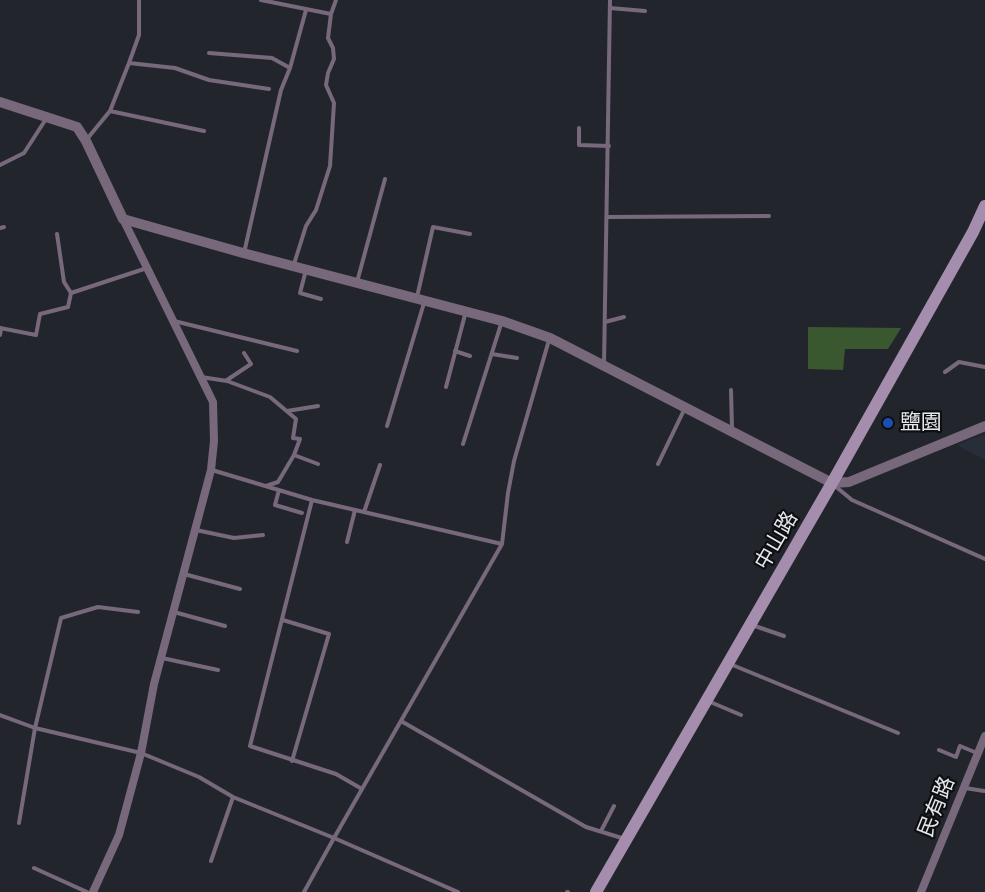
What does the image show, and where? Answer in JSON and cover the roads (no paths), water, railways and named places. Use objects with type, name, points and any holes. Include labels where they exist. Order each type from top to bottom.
[{"type":"main road","name":"中山路","points":[[596,892],[832,483],[973,232],[985,206]]},
{"type":"street","points":[[0,102],[77,127],[86,141],[213,402],[214,441],[211,470],[161,657],[141,753],[119,835],[93,892]]},
{"type":"street","points":[[123,219],[502,321],[550,338],[832,483],[849,482],[985,426]]},
{"type":"street","name":"民有路","points":[[921,892],[985,736]]},
{"type":"lane","points":[[86,141],[110,111],[129,63],[139,35],[139,0]]},
{"type":"lane","points":[[261,0],[331,14]]},
{"type":"lane","points":[[294,266],[306,226],[316,210],[330,166],[334,103],[326,85],[327,73],[334,59],[333,48],[328,38],[331,14],[336,0]]},
{"type":"lane","points":[[604,364],[610,0]]},
{"type":"lane","points":[[610,8],[645,11]]},
{"type":"lane","points":[[243,253],[281,90],[290,68],[306,10]]},
{"type":"lane","points":[[209,53],[272,58],[290,68]]},
{"type":"lane","points":[[129,63],[175,68],[208,80],[268,89]]},
{"type":"lane","points":[[110,111],[204,130]]},
{"type":"lane","points":[[0,165],[24,153],[48,116]]},
{"type":"lane","points":[[579,128],[579,145],[609,146]]},
{"type":"lane","points":[[357,283],[385,179]]},
{"type":"lane","points":[[608,217],[770,216]]},
{"type":"lane","points":[[387,426],[421,299],[433,227],[470,234]]},
{"type":"lane","points":[[0,335],[1,328],[36,335],[40,314],[68,307],[71,293],[64,282],[57,234]]},
{"type":"lane","points":[[71,293],[148,268]]},
{"type":"lane","points":[[306,269],[300,293],[321,299]]},
{"type":"lane","points":[[447,387],[466,311]]},
{"type":"lane","points":[[605,322],[624,317]]},
{"type":"lane","points":[[174,321],[297,351]]},
{"type":"lane","points":[[463,444],[502,321]]},
{"type":"lane","points":[[304,892],[502,543],[514,460],[550,338]]},
{"type":"lane","points":[[456,351],[470,356]]},
{"type":"lane","points":[[227,381],[251,364],[244,353]]},
{"type":"lane","points":[[492,354],[517,358]]},
{"type":"lane","points":[[945,372],[959,362],[985,367]]},
{"type":"lane","points":[[200,377],[227,381],[270,397],[296,419],[293,438],[300,439],[294,455],[278,482],[266,486]]},
{"type":"lane","points":[[731,390],[732,432]]},
{"type":"lane","points":[[286,411],[318,406]]},
{"type":"lane","points":[[658,464],[685,407]]},
{"type":"lane","points":[[294,455],[318,464]]},
{"type":"lane","points":[[364,512],[380,465]]},
{"type":"lane","points":[[211,470],[312,500],[502,543]]},
{"type":"lane","points":[[832,483],[852,500],[985,559]]},
{"type":"lane","points":[[279,490],[275,505],[302,513]]},
{"type":"lane","points":[[312,500],[250,746],[336,774],[362,789]]},
{"type":"lane","points":[[347,543],[355,510]]},
{"type":"lane","points":[[195,530],[234,538],[263,535]]},
{"type":"lane","points":[[183,574],[240,589]]},
{"type":"lane","points":[[19,823],[35,728],[61,618],[98,607],[138,612]]},
{"type":"lane","points":[[173,612],[225,626]]},
{"type":"lane","points":[[283,620],[328,634],[292,761]]},
{"type":"lane","points":[[751,624],[784,636]]},
{"type":"lane","points":[[161,657],[218,670]]},
{"type":"lane","points":[[729,663],[898,733]]},
{"type":"lane","points":[[707,701],[741,715]]},
{"type":"lane","points":[[0,715],[35,728],[141,753],[199,777],[233,796],[458,892]]},
{"type":"lane","points":[[401,721],[586,826],[627,839]]},
{"type":"lane","points":[[939,750],[956,757],[960,747],[978,754]]},
{"type":"lane","points":[[964,788],[984,791]]},
{"type":"lane","points":[[211,861],[233,796]]},
{"type":"lane","points":[[601,831],[614,806]]},
{"type":"lane","points":[[34,868],[87,892]]},
{"type":"place","name":"鹽園","points":[[888,423]]}]
